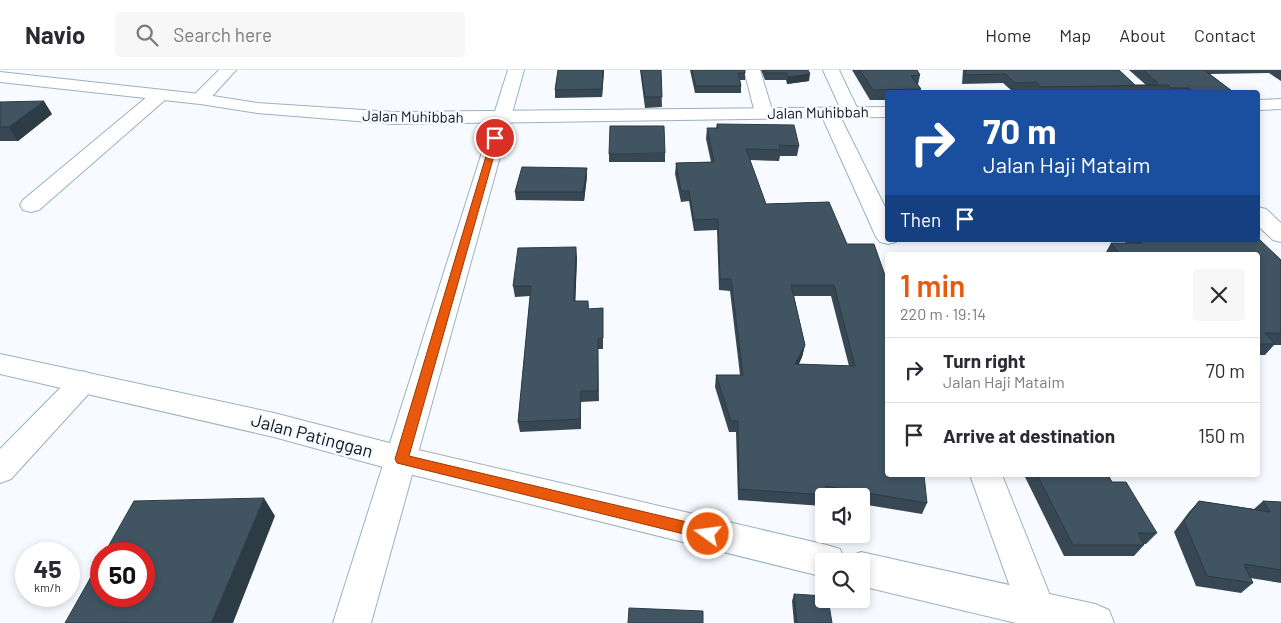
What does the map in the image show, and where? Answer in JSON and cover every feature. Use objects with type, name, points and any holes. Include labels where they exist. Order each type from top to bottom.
[{"type":"main road","points":[[200,99],[228,70]]},
{"type":"main road","points":[[352,623],[516,70]]},
{"type":"main road","points":[[752,70],[764,113]]},
{"type":"main road","points":[[831,70],[850,112]]},
{"type":"main road","name":"Jalan Muhibbah","points":[[0,78],[200,99],[257,108],[364,117],[501,118],[885,112]]},
{"type":"main road","points":[[31,205],[160,95]]},
{"type":"main road","points":[[1260,105],[1281,104]]},
{"type":"main road","points":[[829,112],[885,230]]},
{"type":"main road","points":[[1260,216],[1281,235]]},
{"type":"main road","name":"Jalan Patinggan","points":[[0,364],[274,425],[401,459],[815,558]]},
{"type":"main road","points":[[0,470],[83,382]]},
{"type":"main road","points":[[987,477],[1039,616]]},
{"type":"main road","points":[[870,571],[1039,616],[1095,623]]},
{"type":"building","points":[[558,70],[603,70],[602,89],[555,90]]},
{"type":"building","points":[[641,70],[661,70],[662,97],[645,97]]},
{"type":"building","points":[[692,70],[745,70],[745,73],[738,73],[741,86],[696,86]]},
{"type":"building","points":[[765,70],[808,70],[810,74],[788,77],[787,73],[766,73]]},
{"type":"building","points":[[860,70],[917,70],[920,75],[911,76],[921,89],[873,90]]},
{"type":"building","points":[[965,70],[1119,70],[1135,85],[1157,85],[1157,82],[1143,70],[1204,70],[1231,90],[1192,90],[1189,88],[1171,88],[1168,85],[1041,87],[1036,82],[1015,83],[1006,74],[965,75]]},
{"type":"building","points":[[44,101],[9,127],[0,127],[0,102]]},
{"type":"building","points":[[717,124],[794,125],[799,146],[779,145],[780,150],[746,149],[766,204],[829,202],[847,244],[874,244],[885,275],[885,477],[924,477],[927,503],[870,493],[870,488],[826,486],[826,488],[815,488],[815,494],[739,489],[738,421],[731,421],[716,375],[743,375],[731,279],[720,279],[718,219],[694,220],[689,191],[681,191],[676,163],[714,162],[707,128],[718,128]],"holes":[[[791,285],[834,285],[855,366],[795,364],[805,345]]]},
{"type":"building","points":[[610,126],[664,126],[665,153],[609,154]]},
{"type":"building","points":[[522,167],[587,168],[583,192],[515,192]]},
{"type":"building","points":[[1260,240],[1281,260],[1281,333],[1265,333],[1275,344],[1260,344],[1260,252],[1118,252],[1111,243],[1260,242]]},
{"type":"building","points":[[576,247],[574,301],[588,301],[588,309],[603,308],[603,338],[598,339],[598,391],[581,391],[580,419],[518,422],[531,286],[513,286],[518,248]]},
{"type":"building","points":[[1038,477],[1109,477],[1112,482],[1126,482],[1157,533],[1138,533],[1144,545],[1073,545]]},
{"type":"building","points":[[264,498],[211,623],[65,623],[74,607],[80,607],[80,596],[90,579],[90,607],[155,607],[155,542],[111,542],[134,501]]},
{"type":"building","points":[[1199,501],[1270,512],[1263,501],[1281,502],[1281,570],[1244,564],[1253,583],[1207,576],[1184,521]]},
{"type":"building","points":[[794,594],[815,595],[815,608],[830,608],[832,623],[797,623]]},
{"type":"building","points":[[629,608],[703,611],[703,623],[628,623]]},
{"type":"route","points":[[495,138],[401,459],[708,534]]}]
